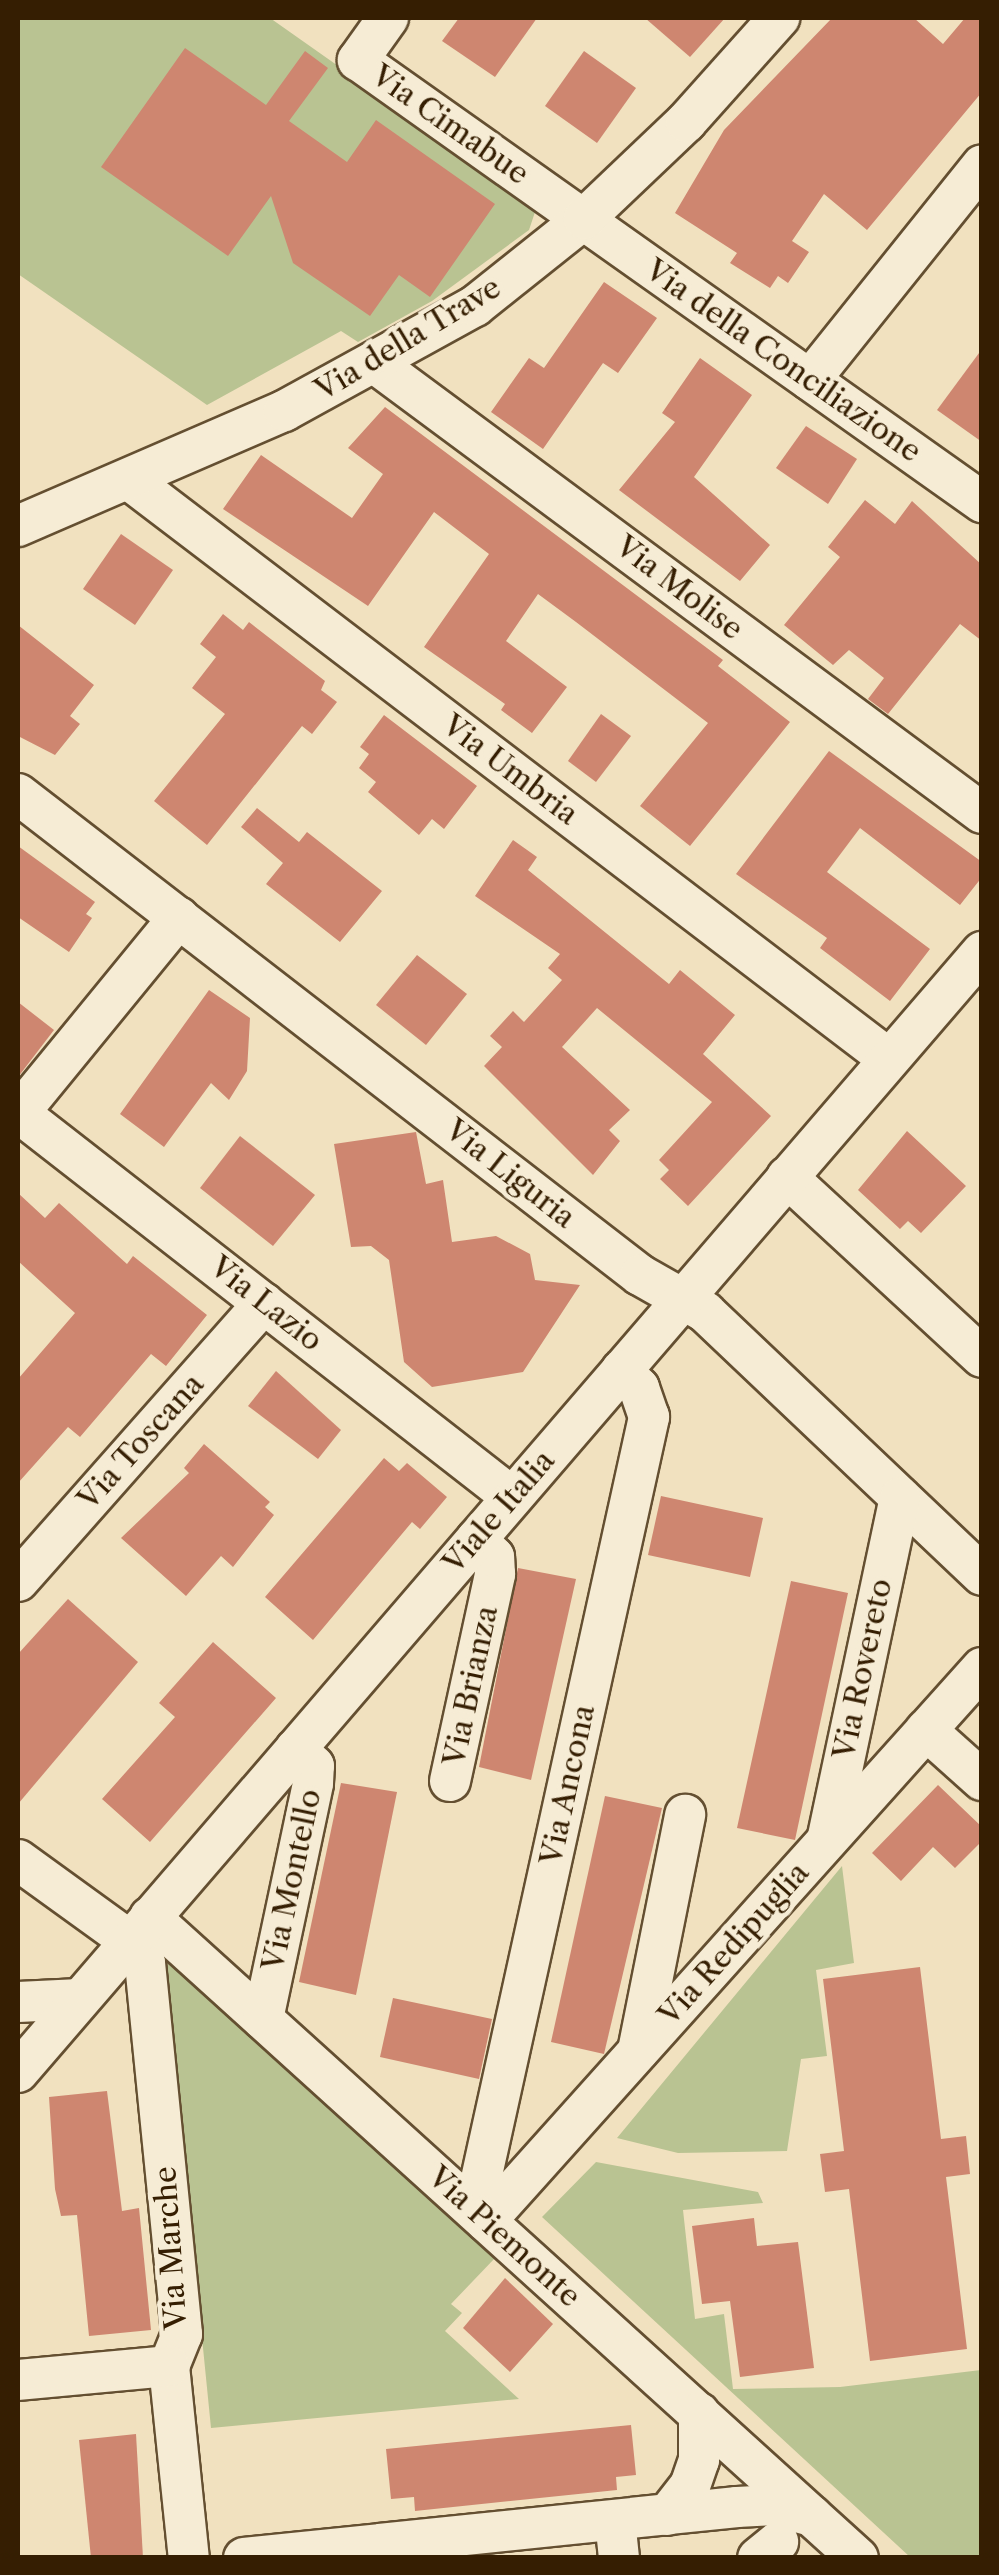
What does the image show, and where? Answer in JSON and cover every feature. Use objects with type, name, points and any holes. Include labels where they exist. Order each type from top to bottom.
[{"type":"street","name":"Via Cimabue","points":[[388,18],[358,60],[584,219]]},
{"type":"street","name":"Via della Trave","points":[[18,526],[131,480],[376,364],[476,306],[584,219],[686,122],[780,18]]},
{"type":"street","points":[[810,380],[982,165]]},
{"type":"street","name":"Via della Conciliazione","points":[[584,219],[982,502]]},
{"type":"street","name":"Via Molise","points":[[376,364],[982,812]]},
{"type":"street","name":"Via Umbria","points":[[131,480],[889,1059]]},
{"type":"street","name":"Via Liguria","points":[[18,794],[680,1302],[704,1312],[982,1576]]},
{"type":"street","points":[[18,1113],[179,916]]},
{"type":"street","name":"Viale Italia","points":[[18,2072],[982,952]]},
{"type":"street","name":"Via Lazio","points":[[18,1113],[512,1497]]},
{"type":"street","points":[[787,1177],[982,1358]]},
{"type":"street","name":"Via Toscana","points":[[18,1581],[264,1303]]},
{"type":"street","name":"Via Ancona","points":[[477,2212],[478,2193],[638,1466],[648,1402],[621,1370]]},
{"type":"street","name":"Via Rovereto","points":[[827,1840],[900,1498]]},
{"type":"street","name":"Via Brianza","points":[[450,1781],[495,1574],[494,1557],[476,1539]]},
{"type":"street","name":"Via Redipuglia","points":[[477,2212],[638,2051],[982,1668]]},
{"type":"street","points":[[926,1730],[982,1780]]},
{"type":"street","name":"Via Montello","points":[[263,2019],[314,1783],[314,1766],[296,1749]]},
{"type":"street","points":[[638,2051],[684,1815]]},
{"type":"street","name":"Via Piemonte","points":[[18,1860],[140,1929],[263,2019],[858,2558]]},
{"type":"street","name":"Via Marche","points":[[140,1929],[182,2334],[168,2366],[189,2558]]},
{"type":"street","points":[[18,2002],[80,1999]]},
{"type":"street","points":[[18,2380],[168,2366]]},
{"type":"street","points":[[668,2515],[690,2486],[699,2460],[699,2413]]},
{"type":"street","points":[[244,2558],[770,2506],[812,2516]]},
{"type":"street","points":[[427,2558],[618,2548],[812,2516]]},
{"type":"green space","points":[[18,18],[270,18],[537,206],[529,230],[432,301],[358,342],[341,331],[207,405],[18,274]]},
{"type":"green space","points":[[842,1866],[854,1963],[816,1970],[827,2056],[801,2059],[787,2151],[678,2153],[617,2138]]},
{"type":"green space","points":[[170,1952],[495,2258],[451,2304],[462,2313],[445,2331],[519,2399],[211,2428],[164,1957]]},
{"type":"green space","points":[[596,2162],[758,2192],[763,2203],[683,2210],[695,2319],[724,2314],[733,2389],[840,2387],[981,2370],[981,2557],[910,2557],[542,2217]]},
{"type":"building","points":[[459,18],[537,18],[495,77],[442,41]]},
{"type":"building","points":[[645,18],[725,18],[690,57]]},
{"type":"building","points":[[832,18],[914,18],[943,44],[965,18],[982,18],[982,92],[867,230],[824,194],[792,241],[809,252],[788,283],[778,276],[770,288],[730,263],[737,253],[675,213],[724,130]]},
{"type":"building","points":[[185,48],[266,105],[305,51],[328,68],[289,121],[347,162],[376,120],[495,204],[430,297],[399,275],[370,316],[293,263],[271,196],[228,256],[101,167]]},
{"type":"building","points":[[584,51],[636,88],[597,143],[545,106]]},
{"type":"building","points":[[604,282],[657,318],[618,373],[603,363],[543,449],[491,412],[529,358],[544,368]]},
{"type":"building","points":[[982,349],[982,442],[937,410]]},
{"type":"building","points":[[700,358],[752,395],[694,477],[770,545],[740,581],[619,490],[675,422],[662,413]]},
{"type":"building","points":[[385,407],[723,660],[718,666],[790,722],[690,846],[640,806],[708,723],[576,622],[538,594],[506,641],[567,687],[532,733],[501,710],[505,704],[424,647],[489,554],[434,512],[368,606],[223,509],[261,455],[352,518],[383,474],[348,448]]},
{"type":"building","points":[[806,426],[857,459],[828,504],[776,468]]},
{"type":"building","points":[[865,500],[895,524],[912,501],[982,565],[982,641],[960,624],[888,714],[868,699],[884,678],[849,650],[833,665],[784,625],[840,557],[828,547]]},
{"type":"building","points":[[121,534],[173,570],[135,625],[83,589]]},
{"type":"building","points":[[223,614],[243,630],[249,622],[325,681],[321,690],[337,702],[312,734],[302,726],[207,845],[154,801],[225,714],[192,688],[216,657],[200,644]]},
{"type":"building","points":[[18,625],[94,685],[70,716],[80,724],[55,755],[18,736]]},
{"type":"building","points":[[601,714],[631,736],[596,782],[568,761]]},
{"type":"building","points":[[384,715],[477,786],[444,829],[432,819],[419,835],[368,792],[376,782],[359,768],[369,754],[360,747]]},
{"type":"building","points":[[829,751],[982,862],[982,877],[960,905],[860,828],[827,872],[930,949],[890,1001],[820,948],[827,938],[736,874]]},
{"type":"building","points":[[257,808],[299,842],[307,832],[382,891],[340,942],[266,884],[283,863],[241,827]]},
{"type":"building","points":[[513,840],[537,857],[528,870],[669,984],[680,970],[735,1015],[703,1054],[771,1116],[688,1206],[660,1179],[669,1170],[659,1160],[712,1102],[597,1008],[562,1047],[630,1110],[609,1130],[620,1141],[593,1175],[484,1066],[502,1047],[490,1036],[513,1011],[524,1022],[562,980],[548,968],[560,954],[475,896]]},
{"type":"building","points":[[18,846],[95,902],[86,914],[92,918],[69,952],[18,917]]},
{"type":"building","points":[[417,955],[467,994],[426,1045],[376,1005]]},
{"type":"building","points":[[209,990],[250,1018],[247,1071],[229,1100],[211,1083],[164,1147],[120,1114]]},
{"type":"building","points":[[18,1002],[54,1030],[18,1077]]},
{"type":"building","points":[[907,1131],[966,1186],[921,1233],[908,1221],[900,1229],[858,1190]]},
{"type":"building","points":[[416,1132],[426,1184],[443,1180],[452,1242],[496,1236],[530,1254],[535,1280],[580,1285],[523,1372],[432,1387],[404,1362],[389,1260],[371,1246],[351,1247],[334,1144]]},
{"type":"building","points":[[240,1136],[315,1195],[273,1246],[200,1188]]},
{"type":"building","points":[[18,1193],[45,1218],[59,1203],[127,1264],[133,1256],[207,1315],[166,1366],[151,1354],[80,1437],[68,1427],[18,1483],[18,1379],[75,1313],[18,1261]]},
{"type":"building","points":[[276,1371],[341,1430],[318,1459],[248,1406]]},
{"type":"building","points":[[204,1444],[270,1502],[265,1507],[274,1515],[233,1567],[221,1556],[186,1596],[121,1538],[189,1473],[184,1468]]},
{"type":"building","points":[[384,1458],[399,1471],[407,1463],[447,1497],[420,1529],[412,1522],[313,1640],[265,1597]]},
{"type":"building","points":[[661,1496],[763,1518],[750,1577],[648,1555]]},
{"type":"building","points":[[518,1568],[576,1579],[531,1780],[479,1767]]},
{"type":"building","points":[[791,1581],[848,1593],[795,1840],[737,1828]]},
{"type":"building","points":[[68,1599],[138,1662],[18,1804],[18,1654]]},
{"type":"building","points":[[213,1642],[276,1698],[150,1842],[102,1799],[175,1717],[159,1703]]},
{"type":"building","points":[[341,1783],[397,1792],[356,1995],[299,1982]]},
{"type":"building","points":[[938,1785],[982,1827],[982,1841],[955,1868],[933,1847],[901,1881],[872,1853]]},
{"type":"building","points":[[605,1796],[662,1808],[604,2054],[551,2042]]},
{"type":"building","points":[[920,1967],[941,2139],[966,2136],[970,2174],[946,2177],[967,2349],[870,2361],[849,2189],[825,2192],[820,2154],[844,2151],[823,1979]]},
{"type":"building","points":[[393,1998],[492,2019],[479,2079],[380,2057]]},
{"type":"building","points":[[107,2091],[122,2211],[139,2208],[151,2330],[89,2336],[77,2215],[61,2216],[55,2189],[49,2097]]},
{"type":"building","points":[[754,2218],[757,2246],[798,2242],[814,2368],[740,2377],[730,2301],[702,2304],[692,2226]]},
{"type":"building","points":[[505,2278],[553,2324],[510,2372],[463,2328]]},
{"type":"building","points":[[631,2425],[636,2475],[616,2477],[617,2490],[415,2511],[414,2497],[391,2499],[386,2449]]},
{"type":"building","points":[[136,2434],[143,2558],[91,2558],[79,2440]]}]
